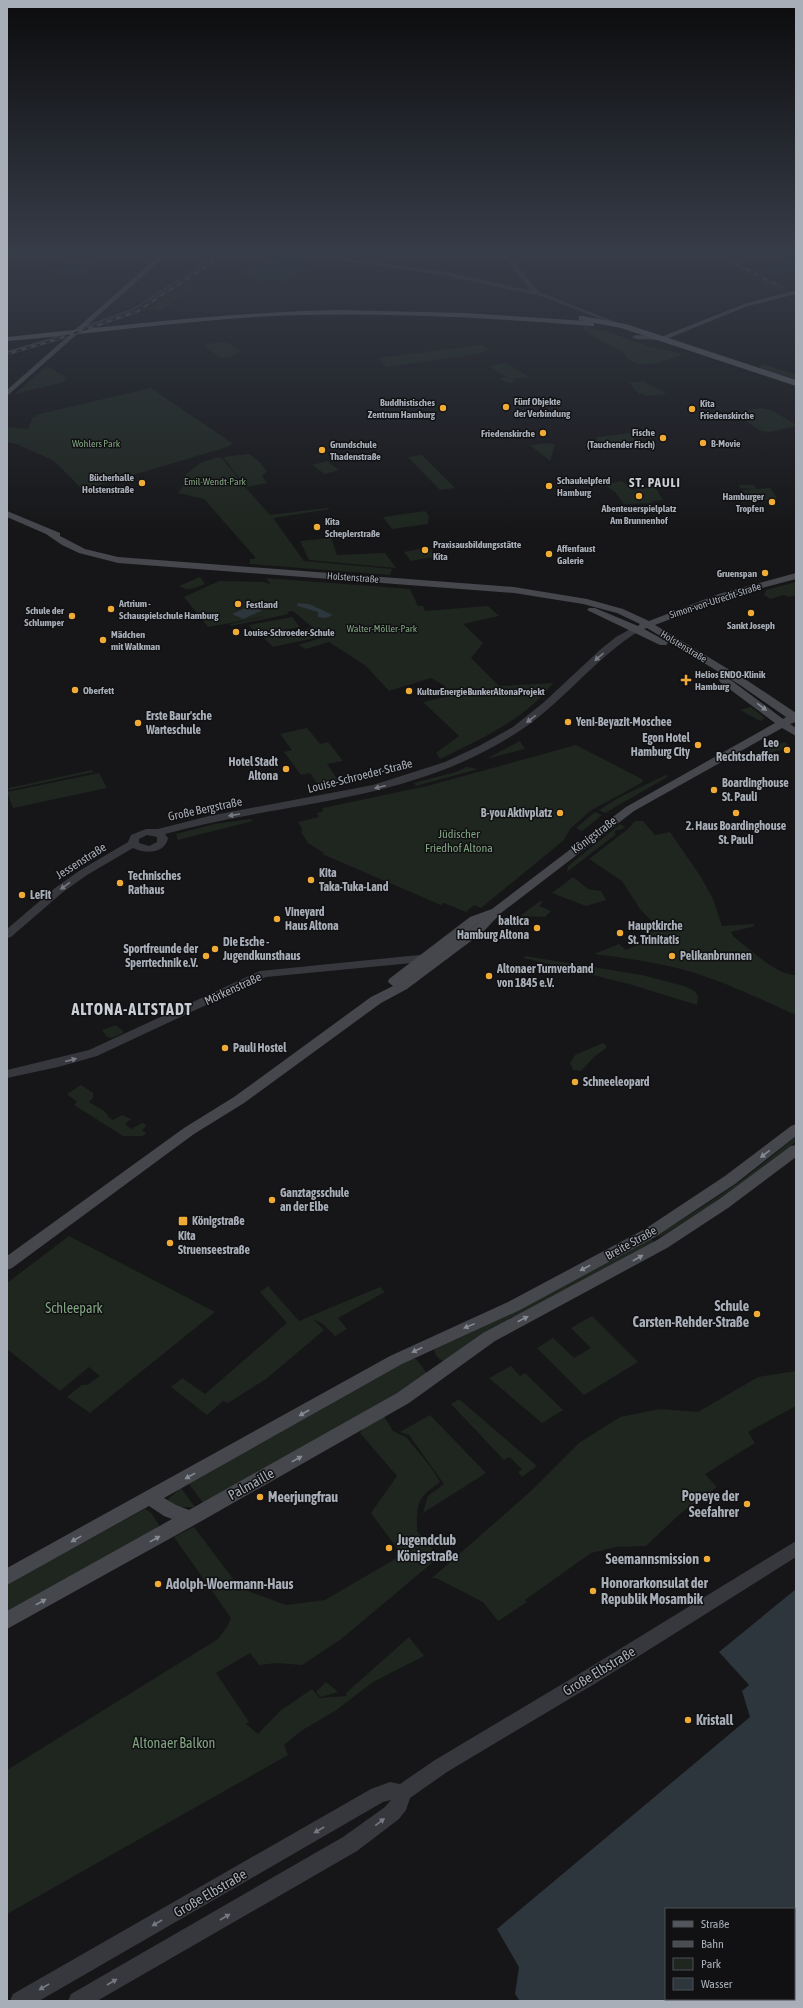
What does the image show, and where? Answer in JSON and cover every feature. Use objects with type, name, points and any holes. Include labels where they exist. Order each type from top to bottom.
[{"type":"main road","points":[[7,394],[60,347]]},
{"type":"main road","points":[[674,347],[692,354],[796,384]]},
{"type":"main road","points":[[681,347],[796,384]]},
{"type":"main road","name":"Holstenstraße","points":[[7,514],[50,533],[97,549],[145,561],[514,590],[584,601],[612,608],[647,624],[780,706],[794,721]]},
{"type":"main road","name":"Simon-von-Utrecht-Straße","points":[[636,629],[722,596],[796,576]]},
{"type":"main road","name":"Holstenstraße","points":[[560,598],[636,629],[706,668],[794,721]]},
{"type":"main road","name":"Königstraße","points":[[7,1264],[184,1136],[239,1100],[376,1000],[397,989],[446,954],[489,920],[497,910],[614,819],[698,770],[717,764],[794,721]]},
{"type":"main road","name":"Königstraße","points":[[376,1000],[390,985],[474,920],[497,910]]},
{"type":"main road","name":"Breite Straße","points":[[151,1498],[396,1360],[452,1333],[514,1306],[650,1233],[730,1180],[796,1129]]},
{"type":"main road","name":"Breite Straße","points":[[489,1338],[662,1244],[723,1204],[796,1150]]},
{"type":"main road","name":"Palmaille","points":[[7,1621],[403,1398],[489,1338]]},
{"type":"main road","points":[[7,1577],[151,1498],[170,1511],[192,1518]]},
{"type":"street","name":"Louise-Schroeder-Straße","points":[[260,811],[391,784],[475,752],[528,721],[599,656],[636,629]]},
{"type":"street","name":"Große Bergstraße","points":[[133,844],[133,839],[146,832],[155,833],[209,820],[260,811]]},
{"type":"street","points":[[133,844],[144,849],[157,847],[163,839],[161,835],[155,833]]},
{"type":"street","name":"Jessenstraße","points":[[7,935],[77,877],[133,844]]},
{"type":"street","name":"Mörkenstraße","points":[[7,1074],[58,1063],[93,1053],[264,974],[422,959],[446,954]]},
{"type":"street","name":"Große Elbstraße","points":[[20,2001],[378,1795],[390,1791],[402,1793],[441,1766],[590,1678],[796,1548]]},
{"type":"street","points":[[78,2001],[350,1844],[392,1813],[399,1804],[402,1793]]},
{"type":"green space","points":[[205,347],[233,347],[241,352],[236,353],[233,356],[221,358]]},
{"type":"green space","points":[[467,347],[484,347],[488,349],[478,354],[387,367],[377,358]]},
{"type":"green space","points":[[613,347],[650,347],[681,355],[659,363],[643,364],[636,363],[629,359],[624,353]]},
{"type":"green space","points":[[506,363],[529,377],[511,379],[516,382],[510,383],[499,379],[503,377],[510,379],[489,366]]},
{"type":"green space","points":[[763,364],[796,375],[796,379],[758,368]]},
{"type":"green space","points":[[47,366],[67,378],[64,382],[15,394]]},
{"type":"green space","points":[[628,381],[635,383],[643,381],[667,394],[646,396],[639,394]]},
{"type":"green space","name":"Wohlers Park","points":[[151,388],[232,443],[230,446],[83,490],[54,461],[21,447],[20,445],[7,442],[7,427],[28,429],[33,417],[36,417],[35,415]]},
{"type":"green space","points":[[761,408],[771,410],[796,426],[770,432],[761,431],[733,413]]},
{"type":"green space","points":[[629,433],[640,445],[631,446],[623,443],[599,447],[596,441],[598,437]]},
{"type":"green space","points":[[549,443],[555,445],[550,461],[530,445]]},
{"type":"green space","points":[[249,454],[260,462],[267,472],[262,476],[267,483],[246,487],[223,457]]},
{"type":"green space","points":[[422,455],[455,488],[440,490],[408,457]]},
{"type":"green space","name":"Emil-Wendt-Park","points":[[218,457],[222,458],[270,515],[326,508],[331,509],[273,518],[304,561],[392,569],[390,575],[250,564],[250,559],[255,559],[255,557],[204,499],[178,493],[183,486],[183,477],[200,463]]},
{"type":"green space","points":[[327,461],[339,470],[325,474],[312,465]]},
{"type":"green space","name":"Abenteuerspielplatz Am Brunnenhof","points":[[622,481],[633,490],[655,487],[663,500],[651,501],[653,503],[624,504],[615,492],[604,484]]},
{"type":"green space","points":[[739,485],[754,485],[756,489],[770,488],[777,498],[751,502],[742,490],[755,489],[740,488]]},
{"type":"green space","points":[[425,511],[429,516],[428,524],[392,529],[383,517]]},
{"type":"green space","points":[[331,538],[337,555],[385,553],[396,568],[309,560],[300,541]]},
{"type":"green space","points":[[428,547],[438,556],[411,561],[404,552]]},
{"type":"green space","points":[[200,577],[205,584],[189,589],[179,586]]},
{"type":"green space","name":"Walter-Möller-Park","points":[[266,578],[410,589],[418,606],[423,606],[425,611],[488,606],[499,616],[463,624],[483,643],[471,658],[499,686],[553,683],[529,708],[515,718],[486,736],[440,759],[436,753],[459,736],[423,702],[450,696],[449,694],[446,695],[440,688],[445,686],[431,678],[389,691],[366,666],[329,642],[306,649],[298,645],[324,637],[293,611],[287,612],[289,614],[231,626],[230,624],[268,616],[208,627],[184,597],[219,581],[263,582],[270,584],[273,588]]},
{"type":"green space","points":[[796,582],[796,595],[789,597],[784,595],[770,599],[764,595],[766,590]]},
{"type":"green space","points":[[292,617],[300,627],[257,635],[249,625]]},
{"type":"green space","points":[[310,628],[319,637],[273,647],[264,638]]},
{"type":"green space","points":[[751,707],[765,718],[760,721],[740,710]]},
{"type":"green space","points":[[307,728],[320,744],[328,742],[343,761],[327,764],[338,780],[320,787],[310,773],[301,775],[284,752],[292,750],[280,734]]},
{"type":"green space","points":[[520,741],[525,749],[486,759]]},
{"type":"green space","points":[[784,742],[789,745],[788,748],[738,761]]},
{"type":"green space","name":"Jüdischer Friedhof Altona","points":[[576,745],[642,779],[643,782],[590,811],[570,829],[564,840],[481,908],[474,905],[466,912],[444,903],[441,905],[322,854],[324,853],[308,843],[301,832],[302,829],[298,822],[319,817],[317,813],[322,812],[323,808],[427,786]]},
{"type":"green space","points":[[467,767],[478,769],[416,786],[414,783],[456,772]]},
{"type":"green space","points":[[92,770],[93,772],[9,790],[9,788]]},
{"type":"green space","points":[[99,773],[107,788],[13,808],[7,792]]},
{"type":"green space","points":[[666,775],[669,776],[605,813],[599,810],[620,797]]},
{"type":"green space","points":[[595,812],[602,815],[582,831],[576,828]]},
{"type":"green space","points":[[250,819],[253,821],[178,840],[176,834],[214,824]]},
{"type":"green space","points":[[635,821],[643,821],[655,835],[670,832],[701,877],[713,899],[722,926],[753,924],[755,926],[731,932],[734,937],[772,966],[788,974],[796,975],[796,1015],[699,974],[651,962],[594,954],[619,944],[626,950],[649,940],[643,935],[659,929],[640,909],[622,881],[589,859],[628,829]]},
{"type":"green space","points":[[620,824],[625,827],[621,830],[616,830],[614,833],[616,834],[567,872],[568,866]]},
{"type":"green space","points":[[573,877],[588,889],[601,891],[606,900],[586,906],[552,893]]},
{"type":"green space","points":[[540,901],[543,902],[539,906],[551,911],[545,917],[520,916]]},
{"type":"green space","points":[[525,956],[642,975],[684,986],[695,991],[698,997],[697,1005],[629,984],[524,958]]},
{"type":"green space","points":[[116,1025],[123,1031],[123,1033],[112,1038],[107,1037],[102,1030]]},
{"type":"green space","points":[[603,1043],[606,1045],[606,1048],[595,1056],[581,1071],[573,1070],[570,1063],[575,1055]]},
{"type":"green space","points":[[81,1085],[93,1093],[93,1098],[89,1102],[103,1110],[109,1118],[113,1120],[122,1115],[131,1119],[125,1124],[131,1129],[142,1123],[147,1125],[142,1130],[146,1133],[143,1136],[123,1136],[74,1105],[77,1102],[67,1094]]},
{"type":"green space","points":[[796,1136],[796,1141],[788,1149],[708,1207],[660,1237],[657,1234],[729,1189]]},
{"type":"green space","name":"Schleepark","points":[[69,1236],[215,1312],[90,1413],[67,1397],[82,1385],[87,1385],[100,1376],[89,1367],[60,1391],[7,1349],[7,1283]]},
{"type":"green space","points":[[651,1238],[654,1242],[529,1310],[510,1318],[444,1361],[435,1354],[434,1350],[438,1347],[546,1295]]},
{"type":"green space","points":[[268,1286],[299,1321],[380,1287],[385,1292],[338,1318],[347,1329],[335,1336],[323,1324],[313,1319],[324,1330],[266,1379],[228,1403],[223,1401],[207,1415],[171,1387],[182,1378],[205,1394],[287,1323],[260,1292]]},
{"type":"green space","points":[[592,1316],[638,1362],[584,1395],[537,1348],[553,1338],[574,1358],[591,1348],[571,1328]]},
{"type":"green space","points":[[410,1359],[416,1359],[427,1373],[418,1381],[204,1504],[189,1484]]},
{"type":"green space","points":[[511,1366],[520,1376],[525,1373],[563,1410],[542,1423],[489,1378]]},
{"type":"green space","points":[[796,1371],[796,1406],[748,1432],[755,1443],[705,1474],[717,1487],[681,1513],[646,1546],[616,1547],[591,1553],[525,1600],[527,1602],[498,1621],[483,1602],[436,1578],[432,1578],[531,1491],[579,1443],[620,1417],[660,1409],[698,1412],[758,1377]]},
{"type":"green space","points":[[459,1399],[537,1466],[522,1477],[518,1472],[522,1469],[509,1457],[504,1460],[451,1404]]},
{"type":"green space","points":[[430,1415],[486,1473],[423,1513],[428,1496],[444,1484],[409,1435],[400,1432]]},
{"type":"green space","name":"Altonaer Balkon","points":[[384,1416],[393,1431],[406,1437],[430,1466],[440,1482],[422,1498],[417,1514],[417,1531],[439,1557],[340,1640],[302,1665],[277,1663],[259,1665],[250,1653],[216,1673],[249,1722],[246,1724],[258,1734],[280,1711],[312,1689],[320,1698],[347,1696],[346,1693],[409,1637],[424,1656],[373,1682],[335,1711],[301,1731],[284,1745],[288,1755],[7,1914],[7,1770],[218,1639],[227,1627],[231,1618],[174,1537],[194,1527],[240,1588],[286,1605],[325,1600],[402,1555],[371,1513],[397,1476],[360,1433],[364,1427]]},
{"type":"green space","points":[[181,1488],[195,1507],[177,1507],[169,1503],[168,1499]]},
{"type":"green space","points":[[145,1509],[151,1513],[159,1525],[157,1529],[7,1613],[7,1584]]},
{"type":"green space","points":[[326,1682],[338,1692],[321,1697],[316,1692]]},
{"type":"water","points":[[298,603],[309,604],[333,615],[326,618],[318,617],[318,612],[297,606]]},
{"type":"water","points":[[252,605],[263,610],[243,619],[232,614]]},
{"type":"water","points":[[796,1589],[796,2001],[520,2001],[515,1994],[519,1967],[497,1929],[750,1717],[742,1691],[749,1685],[719,1652]]},
{"type":"tram line","points":[[7,352],[25,347]]},
{"type":"railway","points":[[7,354],[32,347]]},
{"type":"place","name":"Fünf Objekte der Verbindung","points":[[506,407]]},
{"type":"place","name":"Buddhistisches Zentrum Hamburg","points":[[443,408]]},
{"type":"place","name":"Kita Friedenskirche","points":[[692,409]]},
{"type":"place","name":"Friedenskirche","points":[[543,433]]},
{"type":"place","name":"Fische (Tauchender Fisch)","points":[[663,438]]},
{"type":"place","name":"B-Movie","points":[[703,443]]},
{"type":"place","name":"Grundschule Thadenstraße","points":[[322,450]]},
{"type":"place","name":"Bücherhalle Holstenstraße","points":[[142,483]]},
{"type":"place","name":"Schaukelpferd Hamburg","points":[[549,486]]},
{"type":"place","name":"Abenteuerspielplatz Am Brunnenhof","points":[[639,496]]},
{"type":"place","name":"Hamburger Tropfen","points":[[772,502]]},
{"type":"place","name":"Kita Scheplerstraße","points":[[317,527]]},
{"type":"place","name":"Praxisausbildungsstätte Kita","points":[[425,550]]},
{"type":"place","name":"Affenfaust Galerie","points":[[549,554]]},
{"type":"place","name":"Gruenspan","points":[[765,573]]},
{"type":"place","name":"Festland","points":[[238,604]]},
{"type":"place","name":"Artrium - Schauspielschule Hamburg","points":[[111,609]]},
{"type":"place","name":"Sankt Joseph","points":[[751,613]]},
{"type":"place","name":"Schule der Schlumper","points":[[72,616]]},
{"type":"place","name":"Louise-Schroeder-Schule","points":[[236,632]]},
{"type":"place","name":"Mädchen mit Walkman","points":[[103,640]]},
{"type":"place","name":"Helios ENDO-Klinik Hamburg","points":[[686,680]]},
{"type":"place","name":"Oberfett","points":[[75,690]]},
{"type":"place","name":"KulturEnergieBunkerAltonaProjekt","points":[[409,691]]},
{"type":"place","name":"Yeni-Beyazit-Moschee","points":[[568,722]]},
{"type":"place","name":"Erste Baur'sche Warteschule","points":[[138,723]]},
{"type":"place","name":"Egon Hotel Hamburg City","points":[[698,745]]},
{"type":"place","name":"Leo Rechtschaffen","points":[[787,750]]},
{"type":"place","name":"Hotel Stadt Altona","points":[[286,769]]},
{"type":"place","name":"Boardinghouse St. Pauli","points":[[714,790]]},
{"type":"place","name":"B-you Aktivplatz","points":[[560,813]]},
{"type":"place","name":"2. Haus Boardinghouse St. Pauli","points":[[736,813]]},
{"type":"place","name":"Kita Taka-Tuka-Land","points":[[311,880]]},
{"type":"place","name":"Technisches Rathaus","points":[[120,883]]},
{"type":"place","name":"LeFit","points":[[22,895]]},
{"type":"place","name":"Vineyard Haus Altona","points":[[277,919]]},
{"type":"place","name":"baltica Hamburg Altona","points":[[537,928]]},
{"type":"place","name":"Hauptkirche St. Trinitatis","points":[[620,933]]},
{"type":"place","name":"Die Esche - Jugendkunsthaus","points":[[215,949]]},
{"type":"place","name":"Sportfreunde der Sperrtechnik e.V.","points":[[206,956]]},
{"type":"place","name":"Pelikanbrunnen","points":[[672,956]]},
{"type":"place","name":"Altonaer Turnverband von 1845 e.V.","points":[[489,976]]},
{"type":"place","name":"Pauli Hostel","points":[[225,1048]]},
{"type":"place","name":"Schneeleopard","points":[[575,1082]]},
{"type":"place","name":"Ganztagsschule an der Elbe","points":[[272,1200]]},
{"type":"place","name":"Königstraße","points":[[183,1221]]},
{"type":"place","name":"Kita Struenseestraße","points":[[170,1243]]},
{"type":"place","name":"Schule Carsten-Rehder-Straße","points":[[757,1314]]},
{"type":"place","name":"Meerjungfrau","points":[[260,1497]]},
{"type":"place","name":"Popeye der Seefahrer","points":[[747,1504]]},
{"type":"place","name":"Jugendclub Königstraße","points":[[389,1548]]},
{"type":"place","name":"Seemannsmission","points":[[707,1559]]},
{"type":"place","name":"Adolph-Woermann-Haus","points":[[158,1584]]},
{"type":"place","name":"Honorarkonsulat der Republik Mosambik","points":[[593,1591]]},
{"type":"place","name":"Kristall","points":[[688,1720]]},
{"type":"district","name":"ST. PAULI","points":[[655,482]]},
{"type":"district","name":"ALTONA-ALTSTADT","points":[[132,1009]]}]
